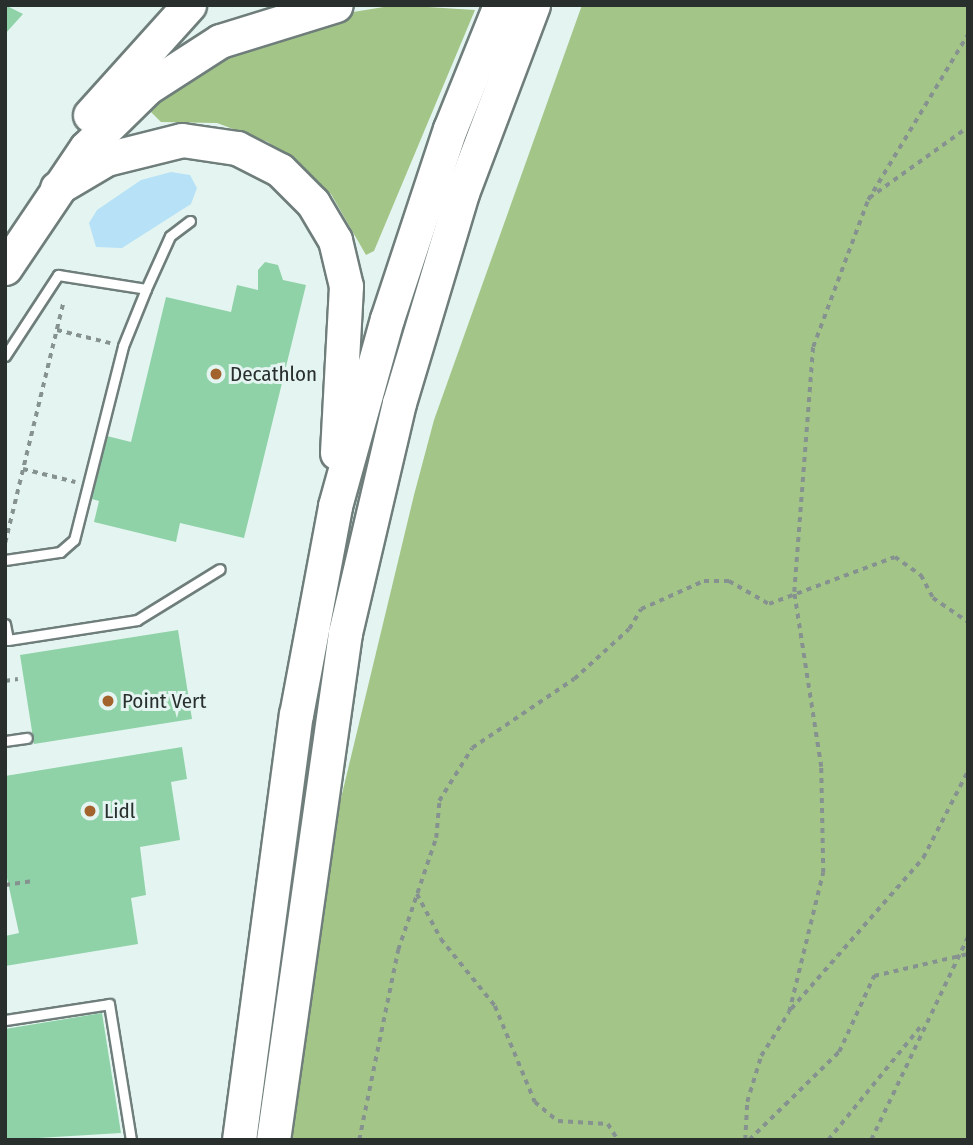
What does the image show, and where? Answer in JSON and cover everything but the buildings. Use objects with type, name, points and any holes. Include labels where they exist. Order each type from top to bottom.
[{"type":"highway","points":[[5,234],[88,117],[189,5]]},
{"type":"highway","points":[[88,117],[215,32],[291,5]]},
{"type":"highway","points":[[5,268],[57,188],[110,120],[183,62],[255,26],[336,5]]},
{"type":"highway","points":[[239,1140],[296,715],[335,506],[387,319],[499,5]]},
{"type":"highway","points":[[273,1140],[345,633],[398,403],[462,193],[533,5]]},
{"type":"highway","points":[[462,193],[495,144],[556,5]]},
{"type":"highway","points":[[57,188],[106,159],[181,140],[259,158],[313,202],[335,240],[346,286],[335,506]]},
{"type":"lane","points":[[5,560],[68,548],[88,485],[123,346],[170,236],[190,221]]},
{"type":"lane","points":[[5,356],[58,275],[146,289]]},
{"type":"lane","points":[[5,624],[8,640],[137,620],[220,569]]},
{"type":"lane","points":[[5,741],[27,737]]},
{"type":"lane","points":[[5,1020],[109,1004],[131,1140]]},
{"type":"path","points":[[789,1012],[823,873],[821,767],[795,597],[813,347],[868,200],[968,34]]},
{"type":"path","points":[[868,200],[968,127]]},
{"type":"path","points":[[5,542],[63,304]]},
{"type":"path","points":[[57,330],[123,346]]},
{"type":"path","points":[[23,469],[88,485]]},
{"type":"path","points":[[359,1140],[417,893],[436,838],[439,801],[472,748],[574,679],[628,629],[641,609],[704,581],[729,580],[769,604],[795,597],[895,557],[920,575],[933,598],[968,622]]},
{"type":"path","points":[[5,681],[19,679]]},
{"type":"path","points":[[747,1140],[747,1102],[761,1056],[789,1012],[923,858],[968,771]]},
{"type":"path","points":[[5,885],[35,881]]},
{"type":"path","points":[[417,893],[441,939],[495,1006],[535,1102],[558,1121],[608,1124],[618,1140]]},
{"type":"path","points":[[871,1140],[951,961],[968,937]]},
{"type":"path","points":[[747,1140],[839,1052],[874,976],[951,961],[968,954]]},
{"type":"path","points":[[828,1140],[923,1023]]},
{"type":"green space","points":[[396,5],[475,10],[374,251],[366,255],[331,194],[268,142],[217,123],[161,122],[146,107],[197,67],[341,14]]},
{"type":"green space","points":[[582,5],[968,5],[968,1140],[285,1140],[310,927],[414,495],[434,420]]},
{"type":"water","points":[[171,172],[190,175],[197,188],[191,204],[122,248],[96,247],[89,223],[97,210],[141,180]]},
{"type":"place","name":"Decathlon","points":[[216,374]]},
{"type":"place","name":"Point Vert","points":[[108,701]]},
{"type":"place","name":"Lidl","points":[[90,811]]}]
